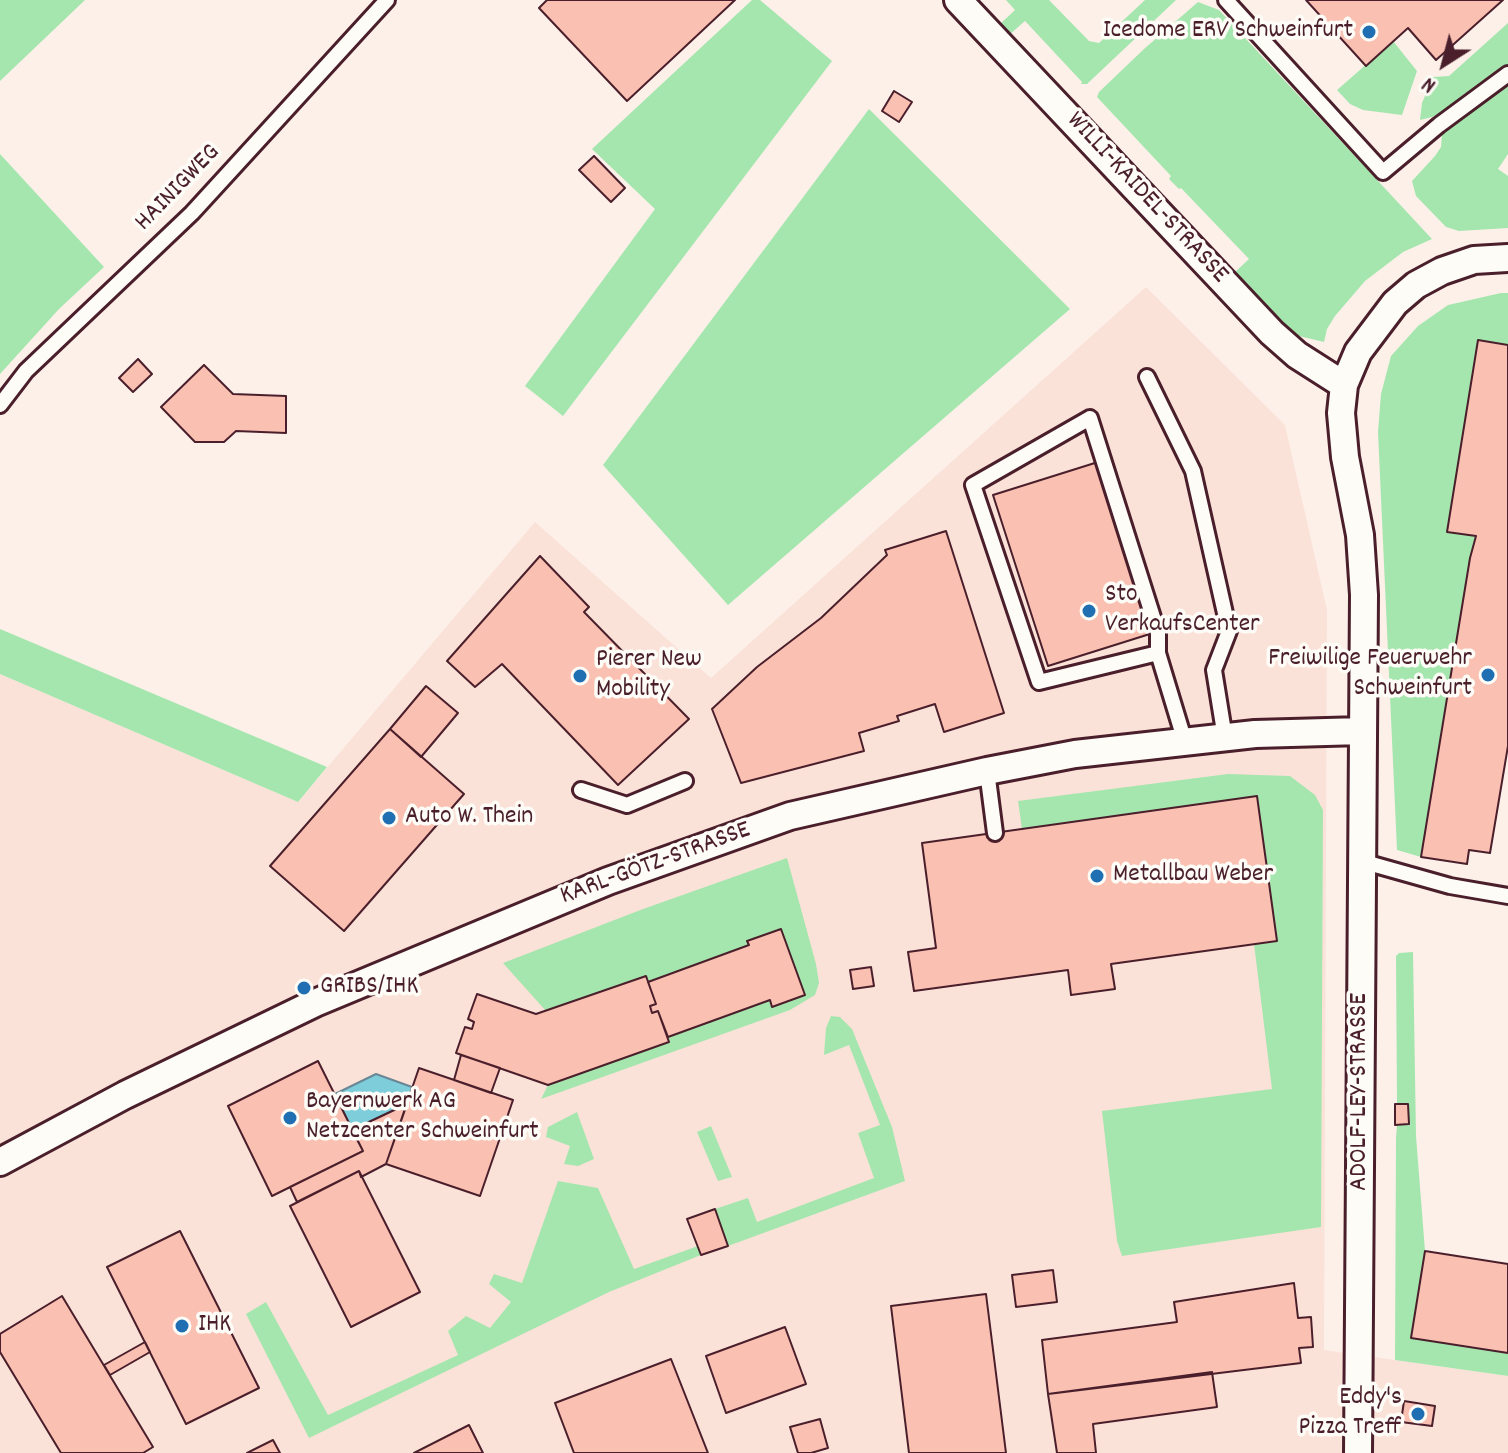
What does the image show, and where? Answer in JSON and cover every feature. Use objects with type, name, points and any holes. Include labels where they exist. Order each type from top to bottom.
[{"type":"street","name":"WILLI-KAIDEL-STRASSE","points":[[958,0],[1272,333],[1297,355],[1344,385]]},
{"type":"street","points":[[1362,731],[1364,595],[1360,535],[1343,442],[1341,413],[1344,385],[1358,352],[1378,323],[1416,285],[1462,264],[1508,258]]},
{"type":"street","name":"KARL-GÖTZ-STRASSE","points":[[0,1162],[125,1095],[315,1003],[608,881],[790,816],[1075,754],[1225,738],[1362,731]]},
{"type":"street","name":"ADOLF-LEY-STRASSE","points":[[1358,1453],[1362,731]]},
{"type":"lane","name":"HAINIGWEG","points":[[0,405],[26,371],[192,213],[387,0]]},
{"type":"lane","points":[[1226,0],[1383,172],[1439,125],[1508,74]]},
{"type":"lane","points":[[1147,377],[1193,471],[1229,631],[1214,670],[1225,738]]},
{"type":"lane","points":[[1158,653],[1039,682],[973,485],[1090,418],[1158,633],[1158,653],[1185,742]]},
{"type":"lane","points":[[987,771],[995,833]]},
{"type":"lane","points":[[581,790],[627,805],[685,781]]},
{"type":"lane","points":[[1361,861],[1450,886],[1508,896]]},
{"type":"shaded area","points":[[1146,287],[1285,425],[1327,610],[1324,1350],[1508,1376],[1508,1453],[0,1453],[0,674],[298,802],[535,522],[711,678]]},
{"type":"green space","points":[[0,0],[85,0],[0,81]]},
{"type":"green space","points":[[752,0],[760,0],[832,61],[563,416],[525,386],[655,209],[592,149]]},
{"type":"green space","points":[[1006,0],[1049,0],[1089,41],[1099,43],[1145,0],[1176,0],[1087,84],[1081,84],[1025,21],[1009,35],[999,25],[1015,10]]},
{"type":"green space","points":[[1198,2],[1219,10],[1432,239],[1403,252],[1365,281],[1335,316],[1324,342],[1299,336],[1292,331],[1233,274],[1249,259],[1169,179],[1171,176],[1097,97],[1144,49]]},
{"type":"green space","points":[[1508,23],[1508,65],[1454,105],[1436,116],[1420,120],[1422,103],[1433,77],[1449,76]]},
{"type":"green space","points":[[1393,41],[1417,71],[1402,115],[1363,110],[1350,104],[1337,90]]},
{"type":"green space","points":[[1508,84],[1508,154],[1498,169],[1508,176],[1508,228],[1459,231],[1446,227],[1416,196],[1412,181],[1441,147],[1442,134]]},
{"type":"green space","points":[[869,109],[1070,309],[728,605],[603,465]]},
{"type":"green space","points":[[0,154],[104,267],[59,309],[0,374]]},
{"type":"green space","points":[[1508,293],[1508,345],[1478,341],[1447,531],[1476,536],[1421,857],[1397,850],[1378,432],[1381,394],[1391,356],[1418,326],[1448,305]]},
{"type":"green space","points":[[0,629],[327,767],[298,802],[0,674]]},
{"type":"green space","points":[[1228,774],[1290,776],[1315,795],[1323,810],[1321,1227],[1122,1256],[1117,1241],[1102,1111],[1272,1089],[1254,944],[1277,940],[1257,797],[1022,829],[1018,801]]},
{"type":"green space","points":[[787,858],[816,964],[819,983],[815,995],[790,1010],[541,1099],[548,1085],[669,1042],[668,1037],[770,1000],[772,1006],[804,995],[748,941],[749,945],[648,982],[646,976],[546,1011],[503,963]]},
{"type":"green space","points":[[1413,952],[1416,1136],[1425,1251],[1411,1337],[1508,1353],[1508,1376],[1395,1360],[1396,1138],[1397,1125],[1409,1124],[1408,1104],[1397,1104],[1396,956]]},
{"type":"green space","points":[[831,1016],[840,1017],[852,1029],[892,1127],[905,1181],[728,1246],[715,1209],[748,1198],[757,1222],[874,1178],[858,1133],[880,1125],[849,1045],[824,1055],[826,1028]]},
{"type":"green space","points":[[577,1112],[594,1159],[578,1166],[564,1164],[570,1146],[546,1137],[548,1127]]},
{"type":"green space","points":[[711,1126],[732,1177],[718,1181],[697,1132]]},
{"type":"green space","points":[[558,1181],[598,1188],[634,1269],[698,1246],[701,1255],[609,1292],[309,1438],[246,1314],[266,1302],[328,1415],[458,1355],[448,1331],[466,1316],[490,1328],[511,1302],[489,1284],[494,1274],[522,1283]]},
{"type":"water","points":[[376,1074],[412,1087],[407,1104],[352,1130],[335,1094]]},
{"type":"building","points":[[547,0],[735,0],[627,101],[539,8]]},
{"type":"building","name":"Icedome ERV Schweinfurt","points":[[1306,0],[1503,0],[1436,60],[1408,28],[1366,66]]},
{"type":"building","points":[[894,91],[912,102],[899,122],[882,111]]},
{"type":"building","points":[[594,156],[625,188],[611,202],[579,170]]},
{"type":"building","points":[[1478,340],[1508,345],[1508,746],[1490,853],[1469,850],[1467,864],[1421,857],[1476,536],[1447,532]]},
{"type":"building","points":[[138,359],[152,374],[133,392],[119,378]]},
{"type":"building","points":[[204,365],[233,394],[286,396],[286,433],[236,431],[224,442],[195,442],[161,407]]},
{"type":"building","points":[[1098,462],[1153,633],[1048,666],[993,495]]},
{"type":"building","points":[[946,531],[1004,713],[944,732],[935,704],[897,716],[899,721],[859,733],[864,751],[741,783],[712,709],[757,667],[821,618],[887,555],[885,550]]},
{"type":"building","name":"Pierer New Mobility","points":[[540,556],[589,607],[584,612],[689,719],[618,785],[502,664],[475,687],[447,661]]},
{"type":"building","points":[[426,686],[458,713],[421,757],[390,729]]},
{"type":"building","points":[[390,729],[464,794],[344,931],[270,866]]},
{"type":"building","name":"Metallbau Weber","points":[[1257,796],[1277,941],[1111,964],[1115,989],[1071,995],[1068,970],[914,991],[908,952],[936,948],[922,843]]},
{"type":"building","points":[[781,929],[805,995],[772,1007],[770,1000],[668,1037],[658,1011],[652,1013],[650,1006],[656,1004],[648,982],[749,945],[747,941]]},
{"type":"building","points":[[871,967],[874,986],[853,989],[850,970]]},
{"type":"building","points":[[646,976],[656,1004],[650,1006],[652,1013],[658,1011],[669,1042],[548,1085],[456,1053],[465,1027],[472,1029],[474,1022],[468,1019],[477,994],[536,1014]]},
{"type":"building","points":[[461,1055],[500,1068],[491,1093],[454,1080]]},
{"type":"building","name":"Bayernwerk AG Netzcenter Schweinfurt","points":[[318,1061],[363,1151],[272,1196],[228,1106]]},
{"type":"building","points":[[419,1068],[513,1100],[480,1196],[386,1164]]},
{"type":"building","points":[[407,1104],[386,1164],[361,1177],[359,1171],[297,1202],[290,1187],[363,1151],[352,1130]]},
{"type":"building","points":[[1395,1104],[1408,1104],[1409,1124],[1395,1125]]},
{"type":"building","points":[[359,1171],[420,1292],[351,1327],[290,1206]]},
{"type":"building","points":[[715,1209],[728,1246],[701,1255],[687,1219]]},
{"type":"building","name":"IHK","points":[[180,1231],[259,1388],[186,1424],[107,1267]]},
{"type":"building","points":[[1425,1251],[1508,1264],[1508,1353],[1411,1338]]},
{"type":"building","points":[[1053,1270],[1057,1302],[1016,1307],[1012,1275]]},
{"type":"building","points":[[1294,1283],[1298,1318],[1311,1317],[1313,1347],[1299,1348],[1301,1363],[1048,1394],[1042,1340],[1177,1322],[1174,1302]]},
{"type":"building","points":[[986,1294],[1006,1453],[909,1453],[891,1306]]},
{"type":"building","points":[[62,1296],[153,1447],[143,1453],[61,1453],[0,1352],[0,1334]]},
{"type":"building","points":[[785,1327],[806,1384],[726,1413],[706,1356]]},
{"type":"building","points":[[145,1342],[150,1352],[110,1375],[104,1365]]},
{"type":"building","points":[[671,1359],[708,1453],[574,1453],[555,1403]]},
{"type":"building","points":[[1212,1372],[1217,1407],[1093,1424],[1096,1453],[1057,1453],[1048,1394]]},
{"type":"building","name":"Eddy's Pizza Treff","points":[[1404,1401],[1435,1406],[1432,1426],[1401,1422]]},
{"type":"building","points":[[820,1419],[828,1448],[798,1453],[790,1427]]},
{"type":"building","points":[[469,1425],[483,1453],[414,1453]]},
{"type":"building","points":[[273,1440],[280,1453],[247,1453]]},
{"type":"place","name":"Icedome ERV Schweinfurt","points":[[1369,32]]},
{"type":"place","name":"Sto VerkaufsCenter","points":[[1089,611]]},
{"type":"place","name":"Freiwilige Feuerwehr Schweinfurt","points":[[1488,675]]},
{"type":"place","name":"Pierer New Mobility","points":[[580,676]]},
{"type":"place","name":"Auto W. Thein","points":[[389,818]]},
{"type":"place","name":"Metallbau Weber","points":[[1097,876]]},
{"type":"place","name":"GRIBS/IHK","points":[[304,988]]},
{"type":"place","name":"Bayernwerk AG Netzcenter Schweinfurt","points":[[290,1118]]},
{"type":"place","name":"IHK","points":[[182,1326]]},
{"type":"place","name":"Eddy's Pizza Treff","points":[[1418,1414]]}]
